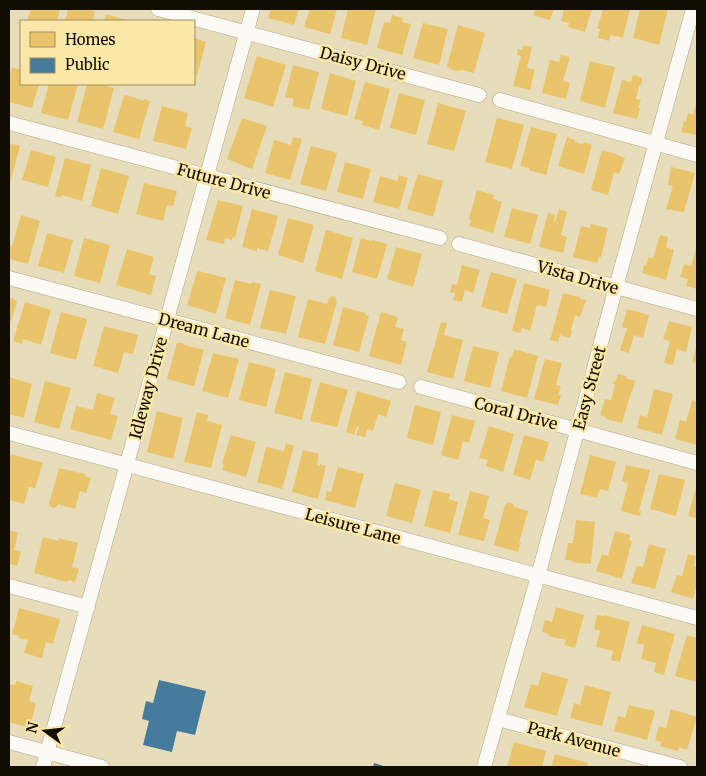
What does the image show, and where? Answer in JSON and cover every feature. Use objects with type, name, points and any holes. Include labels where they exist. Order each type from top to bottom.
[{"type":"street","name":"Daisy Drive","points":[[158,9],[479,94]]},
{"type":"street","name":"Idleway Drive","points":[[43,767],[253,9]]},
{"type":"street","name":"Easy Street","points":[[484,767],[693,9]]},
{"type":"street","points":[[500,100],[697,154]]},
{"type":"street","name":"Future Drive","points":[[9,123],[440,238]]},
{"type":"street","name":"Vista Drive","points":[[459,244],[697,309]]},
{"type":"street","name":"Dream Lane","points":[[9,278],[399,382]]},
{"type":"street","name":"Coral Drive","points":[[421,387],[697,464]]},
{"type":"street","name":"Leisure Lane","points":[[9,433],[697,618]]},
{"type":"street","points":[[9,586],[88,607]]},
{"type":"street","name":"Park Avenue","points":[[498,719],[680,767]]},
{"type":"street","points":[[9,742],[102,767]]},
{"type":"building: Homes","points":[[31,9],[60,9],[57,20],[27,20]]},
{"type":"building: Homes","points":[[68,9],[95,11],[93,20],[65,20]]},
{"type":"building: Homes","points":[[271,9],[299,9],[294,25],[268,18]]},
{"type":"building: Homes","points":[[310,9],[337,9],[330,34],[304,27]]},
{"type":"building: Homes","points":[[348,9],[376,9],[367,45],[341,38]]},
{"type":"building: Homes","points":[[530,9],[554,9],[550,20],[533,15],[535,10]]},
{"type":"building: Homes","points":[[564,9],[592,9],[585,32],[568,27],[569,23],[561,21]]},
{"type":"building: Homes","points":[[603,9],[630,9],[623,38],[611,35],[609,41],[598,38],[600,29],[597,29]]},
{"type":"building: Homes","points":[[640,9],[668,9],[659,45],[633,38]]},
{"type":"building: Homes","points":[[106,14],[126,20],[104,20]]},
{"type":"building: Homes","points":[[392,15],[403,18],[402,22],[411,24],[402,55],[377,48],[384,22],[390,23]]},
{"type":"building: Homes","points":[[423,23],[448,29],[439,65],[413,58]]},
{"type":"building: Homes","points":[[458,25],[485,33],[474,73],[452,70],[447,66]]},
{"type":"building: Homes","points":[[195,38],[206,42],[197,76],[195,75]]},
{"type":"building: Homes","points":[[523,45],[532,47],[527,68],[535,70],[530,90],[513,86],[521,56],[517,55],[518,49],[522,50]]},
{"type":"building: Homes","points":[[561,55],[570,57],[563,81],[570,83],[566,99],[542,93],[550,60],[559,62]]},
{"type":"building: Homes","points":[[257,56],[286,65],[273,107],[244,98]]},
{"type":"building: Homes","points":[[590,61],[615,67],[605,108],[580,101]]},
{"type":"building: Homes","points":[[293,65],[319,72],[309,110],[292,106],[294,99],[285,97]]},
{"type":"building: Homes","points":[[12,67],[20,70],[20,85],[39,85],[32,108],[9,102],[9,79]]},
{"type":"building: Homes","points":[[330,73],[356,81],[347,116],[321,109]]},
{"type":"building: Homes","points":[[633,75],[641,77],[642,81],[636,99],[641,100],[637,119],[613,113],[622,80],[631,82]]},
{"type":"building: Homes","points":[[365,82],[390,89],[379,130],[362,125],[363,121],[354,119]]},
{"type":"building: Homes","points":[[49,85],[78,85],[68,120],[41,113]]},
{"type":"building: Homes","points":[[87,85],[104,85],[114,88],[103,129],[77,122]]},
{"type":"building: Homes","points":[[399,93],[425,100],[416,135],[390,128]]},
{"type":"building: Homes","points":[[124,96],[150,101],[139,139],[113,132]]},
{"type":"building: Homes","points":[[697,100],[697,135],[681,132],[688,113],[693,115]]},
{"type":"building: Homes","points":[[438,103],[466,111],[454,151],[427,144]]},
{"type":"building: Homes","points":[[162,106],[188,113],[185,126],[192,128],[186,149],[153,141]]},
{"type":"building: Homes","points":[[242,118],[267,126],[252,169],[227,159]]},
{"type":"building: Homes","points":[[497,118],[524,125],[512,169],[485,162]]},
{"type":"building: Homes","points":[[531,127],[557,134],[546,175],[520,166]]},
{"type":"building: Homes","points":[[293,137],[302,139],[290,180],[265,173],[274,140],[291,145]]},
{"type":"building: Homes","points":[[567,137],[575,140],[575,142],[583,144],[584,142],[592,145],[584,174],[558,166]]},
{"type":"building: Homes","points":[[9,143],[20,146],[9,187]]},
{"type":"building: Homes","points":[[311,146],[337,153],[326,191],[300,184]]},
{"type":"building: Homes","points":[[31,150],[56,157],[48,187],[22,180]]},
{"type":"building: Homes","points":[[602,150],[625,158],[619,174],[614,172],[608,195],[591,190]]},
{"type":"building: Homes","points":[[65,158],[91,165],[82,201],[62,195],[61,197],[55,196]]},
{"type":"building: Homes","points":[[345,162],[371,169],[363,199],[337,192]]},
{"type":"building: Homes","points":[[671,167],[695,173],[684,212],[666,209],[673,186],[668,185]]},
{"type":"building: Homes","points":[[101,168],[129,176],[118,214],[91,206]]},
{"type":"building: Homes","points":[[418,174],[443,181],[433,217],[407,209]]},
{"type":"building: Homes","points":[[399,175],[408,178],[399,209],[373,202],[380,176],[397,181]]},
{"type":"building: Homes","points":[[144,183],[177,191],[173,206],[167,205],[163,221],[136,214]]},
{"type":"building: Homes","points":[[477,190],[494,195],[493,199],[502,202],[493,233],[469,226],[471,220],[469,219]]},
{"type":"building: Homes","points":[[218,200],[243,206],[235,238],[232,237],[232,240],[225,238],[224,244],[206,240]]},
{"type":"building: Homes","points":[[512,208],[538,215],[530,244],[504,237]]},
{"type":"building: Homes","points":[[252,209],[278,216],[268,251],[257,248],[257,251],[242,247]]},
{"type":"building: Homes","points":[[559,209],[567,212],[561,235],[567,237],[563,253],[539,247],[548,213],[555,215],[555,222]]},
{"type":"building: Homes","points":[[21,215],[40,221],[28,264],[9,259],[9,245],[12,246]]},
{"type":"building: Homes","points":[[288,218],[314,225],[303,263],[278,255]]},
{"type":"building: Homes","points":[[591,224],[608,228],[601,257],[599,257],[597,263],[573,257],[581,226],[590,228]]},
{"type":"building: Homes","points":[[326,230],[353,238],[342,279],[315,271]]},
{"type":"building: Homes","points":[[47,233],[73,240],[64,273],[38,266]]},
{"type":"building: Homes","points":[[660,235],[668,237],[666,247],[674,250],[666,280],[642,273],[649,257],[653,258]]},
{"type":"building: Homes","points":[[84,238],[110,245],[100,283],[74,276]]},
{"type":"building: Homes","points":[[361,238],[387,245],[377,279],[352,272]]},
{"type":"building: Homes","points":[[697,245],[697,289],[686,286],[688,279],[680,277],[684,264],[691,266]]},
{"type":"building: Homes","points":[[396,247],[422,254],[413,287],[387,279]]},
{"type":"building: Homes","points":[[127,249],[154,257],[149,274],[156,276],[151,295],[116,285]]},
{"type":"building: Homes","points":[[462,265],[480,270],[473,293],[465,290],[462,302],[453,300],[455,293],[450,292],[452,284],[457,285]]},
{"type":"building: Homes","points":[[197,272],[226,278],[216,314],[187,305]]},
{"type":"building: Homes","points":[[491,272],[517,279],[507,314],[481,307]]},
{"type":"building: Homes","points":[[235,280],[251,284],[252,282],[261,284],[250,325],[225,318]]},
{"type":"building: Homes","points":[[524,283],[550,290],[546,307],[537,305],[530,331],[522,328],[520,333],[512,331]]},
{"type":"building: Homes","points":[[270,290],[296,296],[286,334],[260,328]]},
{"type":"building: Homes","points":[[563,293],[586,300],[580,317],[575,315],[569,338],[560,335],[558,342],[550,340]]},
{"type":"building: Homes","points":[[333,296],[337,301],[325,344],[298,337],[308,299],[327,304],[329,298]]},
{"type":"building: Homes","points":[[12,298],[17,301],[9,328],[9,299]]},
{"type":"building: Homes","points":[[25,302],[51,310],[41,345],[24,339],[22,344],[13,341]]},
{"type":"building: Homes","points":[[343,307],[366,313],[365,315],[369,316],[359,352],[333,345]]},
{"type":"building: Homes","points":[[627,309],[649,315],[643,338],[634,335],[629,353],[620,350],[627,328],[622,327]]},
{"type":"building: Homes","points":[[61,312],[87,319],[76,360],[50,353]]},
{"type":"building: Homes","points":[[381,312],[398,317],[395,327],[404,329],[401,340],[407,342],[401,365],[369,356]]},
{"type":"building: Homes","points":[[669,321],[692,327],[686,352],[677,349],[673,365],[664,363],[670,341],[663,339]]},
{"type":"building: Homes","points":[[441,322],[447,323],[444,335],[463,340],[453,379],[427,372]]},
{"type":"building: Homes","points":[[104,326],[138,335],[133,354],[124,352],[118,373],[93,366]]},
{"type":"building: Homes","points":[[177,343],[183,343],[204,350],[194,386],[167,379]]},
{"type":"building: Homes","points":[[697,344],[697,363],[692,362]]},
{"type":"building: Homes","points":[[473,346],[499,352],[490,388],[464,381]]},
{"type":"building: Homes","points":[[514,349],[538,356],[527,398],[501,391],[510,356],[512,357]]},
{"type":"building: Homes","points":[[213,353],[239,359],[228,398],[202,391]]},
{"type":"building: Homes","points":[[545,359],[562,363],[556,385],[561,386],[558,395],[561,395],[558,405],[534,399]]},
{"type":"building: Homes","points":[[249,362],[276,369],[266,407],[239,400]]},
{"type":"building: Homes","points":[[285,372],[312,379],[302,420],[274,413]]},
{"type":"building: Homes","points":[[618,374],[635,381],[622,423],[606,419],[606,417],[600,415],[605,399],[611,400],[615,385],[613,384]]},
{"type":"building: Homes","points":[[9,377],[32,384],[24,418],[9,414]]},
{"type":"building: Homes","points":[[45,381],[71,388],[59,429],[34,422]]},
{"type":"building: Homes","points":[[320,382],[348,390],[337,427],[310,421]]},
{"type":"building: Homes","points":[[654,389],[673,394],[662,435],[637,428],[640,415],[647,417]]},
{"type":"building: Homes","points":[[357,391],[391,401],[386,417],[378,414],[373,431],[367,429],[365,437],[356,435],[359,427],[357,426],[354,435],[346,432]]},
{"type":"building: Homes","points":[[97,393],[115,398],[110,414],[118,416],[111,440],[70,429],[76,406],[93,410]]},
{"type":"building: Homes","points":[[692,400],[697,402],[697,445],[675,439],[680,420],[686,422]]},
{"type":"building: Homes","points":[[415,405],[441,412],[433,445],[407,438]]},
{"type":"building: Homes","points":[[157,411],[183,418],[173,459],[147,452]]},
{"type":"building: Homes","points":[[197,412],[208,415],[207,421],[222,425],[211,468],[184,462]]},
{"type":"building: Homes","points":[[452,415],[475,421],[469,443],[463,441],[458,460],[441,455]]},
{"type":"building: Homes","points":[[489,426],[514,434],[503,472],[486,466],[488,460],[479,458]]},
{"type":"building: Homes","points":[[231,435],[256,442],[246,477],[222,470],[224,464],[222,463]]},
{"type":"building: Homes","points":[[524,435],[549,442],[543,462],[536,460],[530,480],[513,475]]},
{"type":"building: Homes","points":[[286,443],[294,446],[282,489],[257,482],[266,447],[284,451]]},
{"type":"building: Homes","points":[[303,450],[319,454],[317,465],[326,466],[318,499],[292,492]]},
{"type":"building: Homes","points":[[11,454],[43,463],[35,488],[29,487],[24,504],[9,500],[9,460]]},
{"type":"building: Homes","points":[[590,455],[616,462],[608,491],[600,489],[597,498],[580,494]]},
{"type":"building: Homes","points":[[626,465],[650,470],[639,511],[641,511],[640,516],[621,511],[628,483],[622,481]]},
{"type":"building: Homes","points":[[338,467],[364,474],[355,508],[325,500],[327,491],[331,492]]},
{"type":"building: Homes","points":[[59,468],[85,474],[84,476],[91,478],[86,493],[80,491],[75,509],[58,504],[54,508],[49,504]]},
{"type":"building: Homes","points":[[659,474],[685,480],[676,516],[650,509]]},
{"type":"building: Homes","points":[[395,483],[421,490],[412,523],[386,516]]},
{"type":"building: Homes","points":[[697,484],[697,519],[688,516]]},
{"type":"building: Homes","points":[[433,490],[450,494],[449,499],[458,502],[450,533],[424,526]]},
{"type":"building: Homes","points":[[470,491],[489,496],[483,518],[490,520],[484,541],[458,535]]},
{"type":"building: Homes","points":[[507,502],[514,504],[514,507],[528,511],[518,552],[494,545]]},
{"type":"building: Homes","points":[[576,520],[595,522],[591,564],[565,560],[568,543],[573,543]]},
{"type":"building: Homes","points":[[9,530],[18,533],[14,550],[21,552],[17,566],[9,564]]},
{"type":"building: Homes","points":[[615,531],[630,535],[629,540],[632,541],[622,579],[596,571],[602,554],[608,556]]},
{"type":"building: Homes","points":[[43,537],[58,541],[59,538],[78,543],[72,567],[79,569],[75,582],[63,581],[34,573]]},
{"type":"building: Homes","points":[[649,544],[666,549],[655,589],[631,583],[637,566],[643,567]]},
{"type":"building: Homes","points":[[688,554],[696,556],[694,566],[697,567],[697,585],[693,599],[671,592],[677,575],[682,576]]},
{"type":"building: Homes","points":[[556,607],[584,615],[575,648],[564,645],[566,640],[548,636],[549,634],[542,632],[545,620],[552,622]]},
{"type":"building: Homes","points":[[19,608],[60,619],[53,644],[46,642],[42,658],[24,653],[28,640],[12,634]]},
{"type":"building: Homes","points":[[597,615],[630,622],[620,662],[611,660],[613,651],[596,647],[600,631],[594,629]]},
{"type":"building: Homes","points":[[642,625],[675,634],[664,675],[654,672],[656,663],[641,659],[644,645],[637,643]]},
{"type":"building: Homes","points":[[687,635],[697,638],[697,682],[675,676]]},
{"type":"building: Homes","points":[[542,672],[568,679],[557,716],[524,707],[531,684],[538,686]]},
{"type":"building: Homes","points":[[16,681],[33,686],[29,701],[36,703],[30,728],[9,722],[9,684],[15,685]]},
{"type":"building: Homes","points":[[585,685],[611,692],[602,726],[570,718],[574,703],[580,705]]},
{"type":"building: Homes","points":[[629,705],[655,711],[647,740],[614,731],[618,716],[625,718]]},
{"type":"building: Homes","points":[[671,709],[697,717],[687,750],[679,747],[678,751],[660,746],[661,742],[655,740],[659,726],[666,728]]},
{"type":"building: Homes","points":[[514,742],[546,751],[542,767],[507,767]]},
{"type":"building: Homes","points":[[555,754],[588,763],[587,767],[551,767]]},
{"type":"building: Public","points":[[159,680],[206,691],[195,735],[177,731],[172,752],[143,745],[149,721],[142,719],[146,701],[153,703]]},
{"type":"building: Public","points":[[374,763],[387,767],[373,767]]}]
